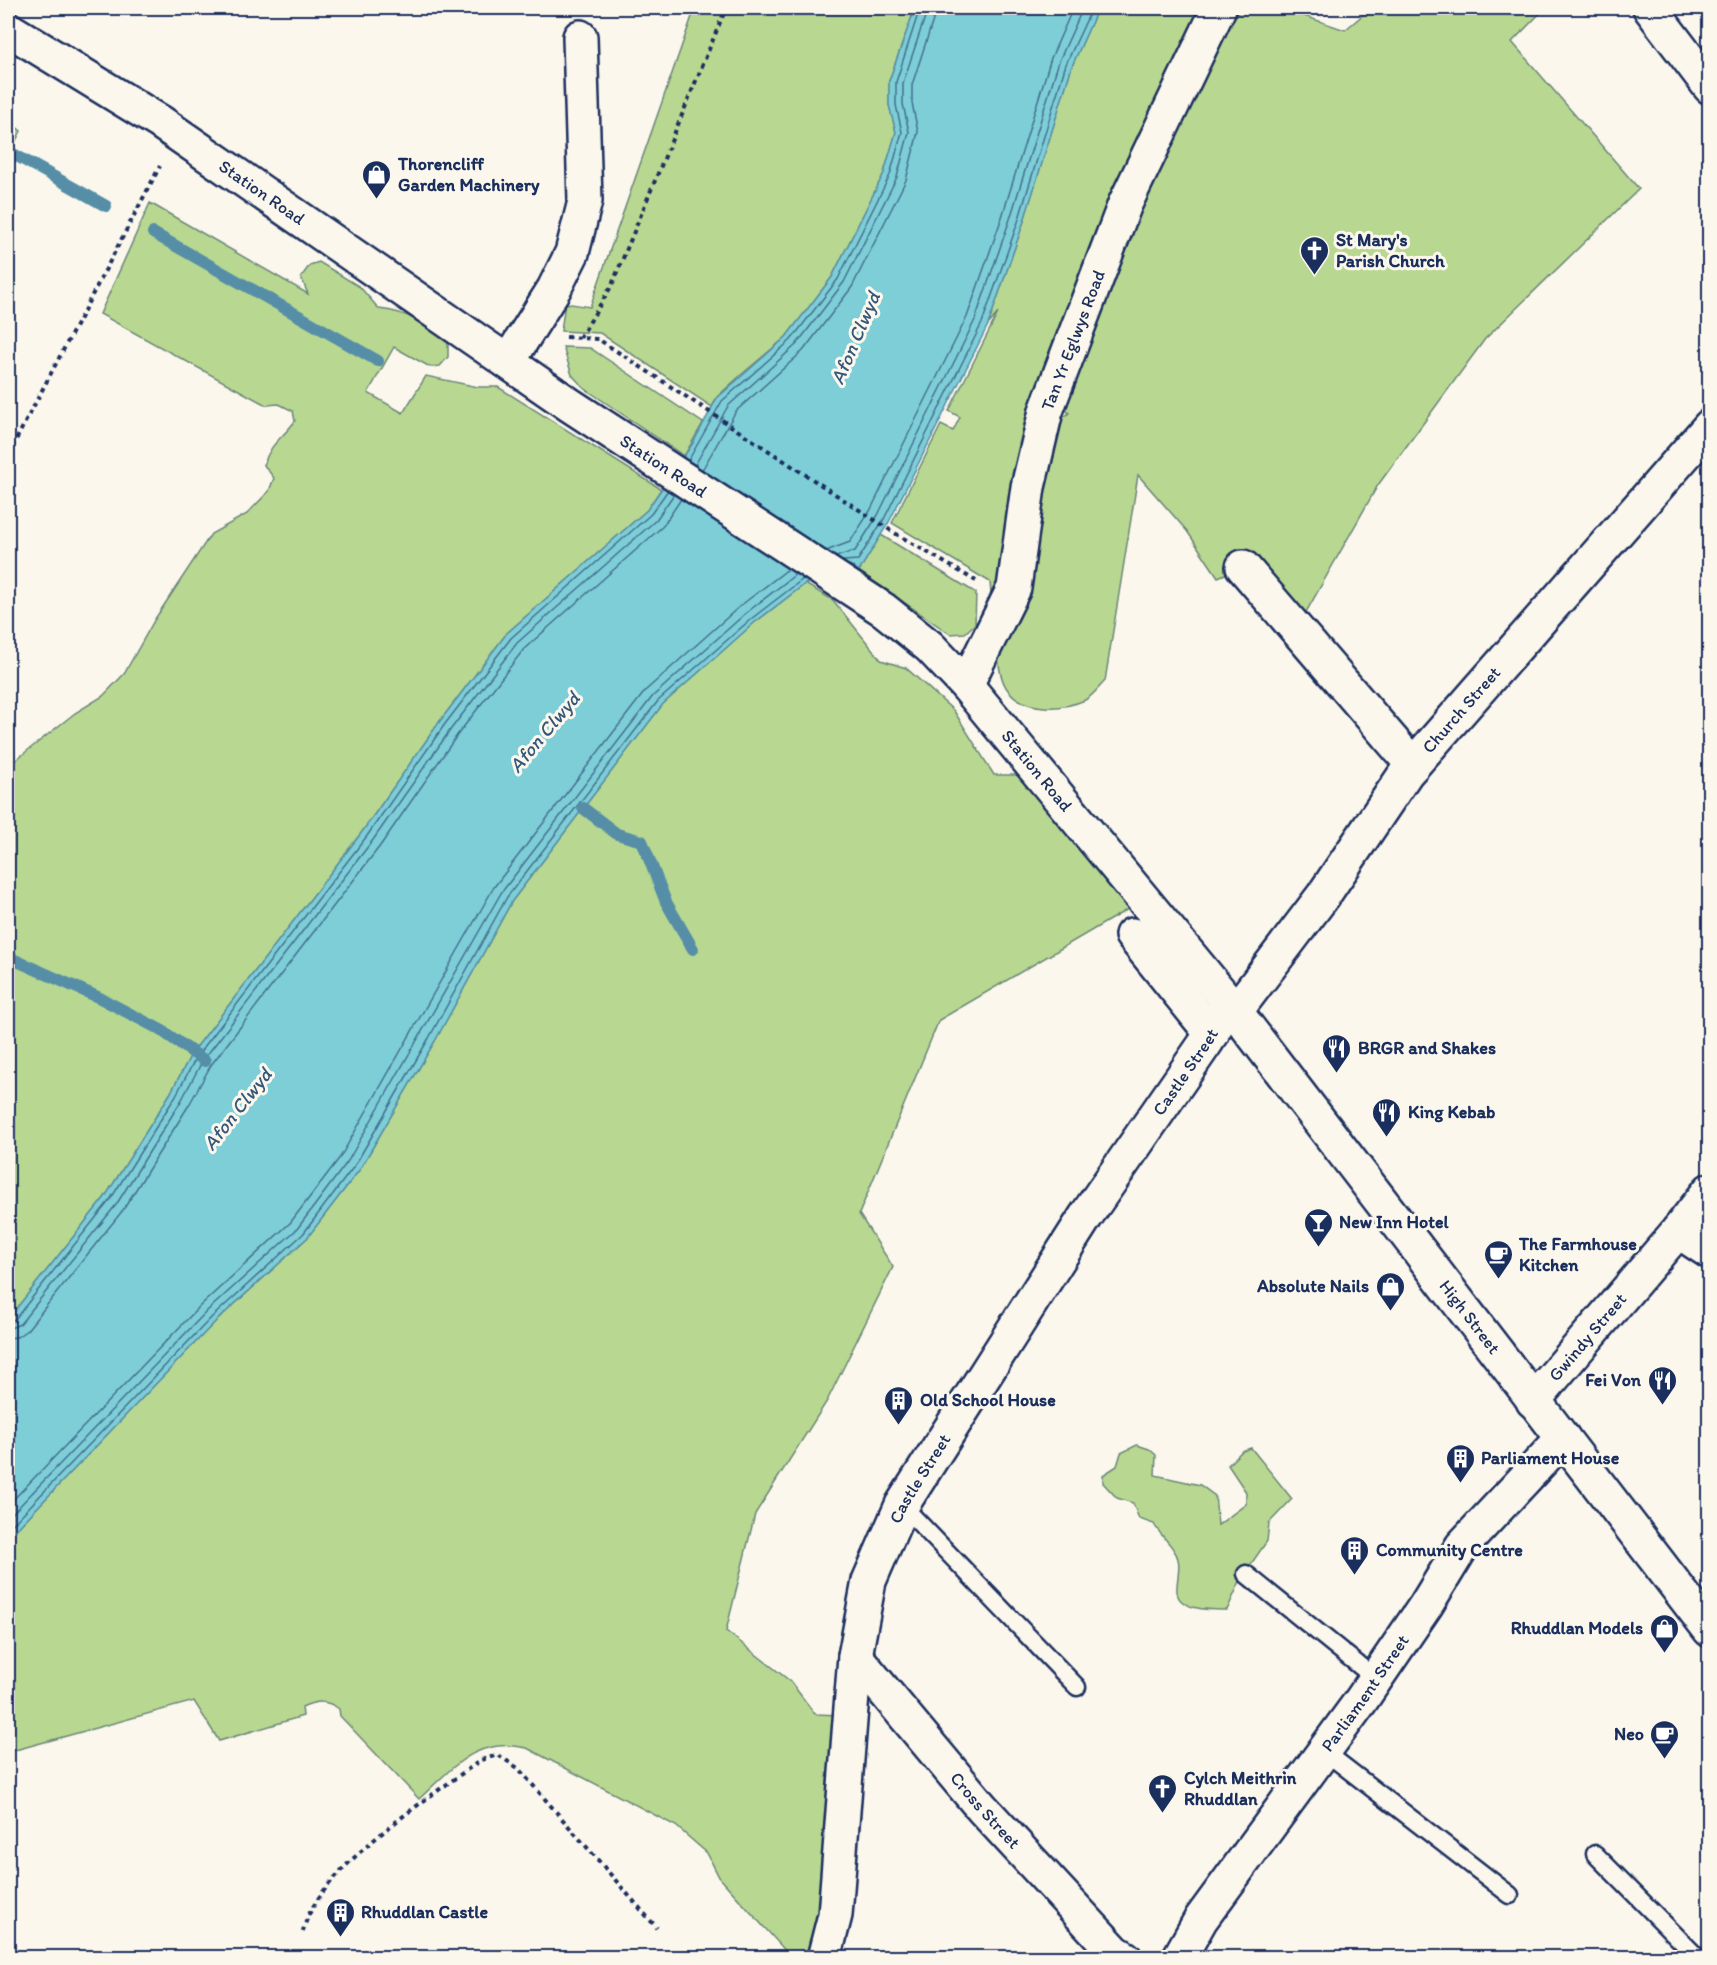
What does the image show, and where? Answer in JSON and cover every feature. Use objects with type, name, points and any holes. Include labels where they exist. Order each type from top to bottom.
[{"type":"street","name":"Tan Yr Eglwys Road","points":[[966,685],[1014,588],[1028,487],[1046,411],[1125,204],[1219,8]]},
{"type":"street","points":[[1650,8],[1710,87]]},
{"type":"street","name":"Station Road","points":[[8,29],[177,134],[570,405],[884,610],[930,647],[966,685],[1225,1016]]},
{"type":"street","points":[[508,362],[555,289],[572,254],[585,201],[580,37]]},
{"type":"street","name":"Church Street","points":[[1225,1016],[1323,896],[1413,765],[1710,426]]},
{"type":"street","points":[[1243,567],[1413,765]]},
{"type":"street","points":[[1132,935],[1225,1016]]},
{"type":"street","name":"High Street","points":[[1225,1016],[1563,1438],[1710,1630]]},
{"type":"street","name":"Castle Street","points":[[824,1958],[835,1915],[855,1656],[869,1581],[902,1505],[1086,1216],[1225,1016]]},
{"type":"street","name":"Gwindy Street","points":[[1533,1401],[1678,1231],[1710,1190]]},
{"type":"street","points":[[1678,1231],[1710,1252]]},
{"type":"street","name":"Parliament Street","points":[[1179,1958],[1201,1919],[1376,1679],[1462,1546],[1563,1438]]},
{"type":"street","name":"Cross Street","points":[[855,1656],[982,1808],[1115,1952],[1125,1958]]},
{"type":"lane","points":[[902,1505],[1077,1687]]},
{"type":"lane","points":[[1246,1574],[1376,1679]]},
{"type":"lane","points":[[1324,1751],[1510,1894]]},
{"type":"lane","points":[[1595,1854],[1698,1958]]},
{"type":"path","points":[[580,338],[612,285],[726,8]]},
{"type":"path","points":[[8,455],[177,134]]},
{"type":"path","points":[[598,339],[893,532],[955,569]]},
{"type":"path","points":[[303,1932],[306,1916],[341,1871],[368,1845],[481,1760],[498,1755],[518,1768],[657,1928]]},
{"type":"green space","points":[[695,8],[915,8],[889,81],[889,105],[896,132],[884,173],[832,277],[786,337],[717,397],[712,407],[600,333],[561,331],[565,303],[590,307]]},
{"type":"green space","points":[[1098,8],[1211,8],[1149,125],[1113,205],[1047,370],[1032,412],[1025,441],[1051,427],[1069,413],[1057,401],[1097,309],[1122,241],[1193,90],[1231,18],[1239,8],[1281,8],[1345,30],[1371,8],[1545,8],[1512,42],[1639,189],[1485,339],[1378,485],[1301,621],[1259,560],[1218,577],[1187,531],[1138,475],[1105,681],[1085,700],[1066,706],[1044,707],[1015,697],[1003,682],[997,646],[998,599],[992,606],[990,582],[892,523],[941,425],[953,431],[960,417],[949,411],[998,313],[988,325],[1023,224],[1072,66]]},
{"type":"green space","points":[[8,100],[14,125],[21,131],[8,156]]},
{"type":"green space","points":[[150,203],[308,294],[301,277],[310,265],[319,262],[360,287],[379,309],[408,316],[440,336],[448,343],[448,357],[440,366],[430,367],[394,347],[368,393],[403,413],[426,376],[478,387],[498,387],[661,489],[647,510],[507,633],[440,721],[362,832],[192,1053],[170,1094],[105,1197],[8,1319],[8,766],[75,713],[103,696],[124,674],[155,619],[211,534],[247,514],[269,491],[274,478],[264,465],[273,446],[295,421],[293,411],[279,404],[266,405],[100,314]]},
{"type":"green space","points":[[563,347],[590,348],[703,423],[684,456],[584,388],[572,375]]},
{"type":"green space","points":[[881,535],[976,593],[975,624],[965,633],[950,634],[859,571]]},
{"type":"green space","points":[[805,584],[833,600],[881,660],[906,668],[954,711],[994,775],[1019,775],[1130,908],[939,1020],[859,1214],[893,1267],[827,1401],[755,1514],[726,1631],[790,1681],[815,1714],[840,1715],[814,1957],[791,1957],[719,1877],[707,1853],[676,1826],[527,1748],[509,1745],[480,1750],[455,1766],[419,1799],[340,1716],[339,1709],[325,1702],[311,1703],[302,1707],[303,1716],[219,1741],[194,1701],[8,1752],[8,1538],[216,1321],[307,1238],[360,1169],[435,1041],[512,901],[663,704],[754,623]]},
{"type":"green space","points":[[1137,1445],[1149,1449],[1156,1455],[1155,1475],[1200,1485],[1215,1496],[1218,1525],[1246,1504],[1246,1492],[1228,1465],[1242,1451],[1251,1448],[1292,1499],[1269,1523],[1267,1541],[1242,1577],[1227,1610],[1190,1606],[1179,1598],[1177,1588],[1179,1563],[1174,1550],[1154,1524],[1139,1519],[1133,1503],[1117,1498],[1103,1483],[1103,1475],[1117,1466],[1121,1453]]},
{"type":"water","name":"Afon Clwyd","points":[[915,8],[1098,8],[1072,66],[1023,224],[988,325],[889,522],[859,571],[850,565],[805,584],[754,623],[663,704],[512,901],[435,1041],[360,1169],[307,1238],[216,1321],[8,1538],[8,1319],[105,1197],[170,1094],[192,1053],[362,832],[440,721],[507,633],[647,510],[693,443],[717,398],[786,337],[832,277],[884,173],[896,132],[889,105],[889,81]]},
{"type":"waterway","points":[[8,151],[106,206]]},
{"type":"waterway","points":[[153,233],[378,361]]},
{"type":"waterway","points":[[583,808],[617,834],[642,841],[666,902],[693,949]]},
{"type":"waterway","points":[[8,957],[100,998],[161,1030],[205,1061]]},
{"type":"place","name":"Thorencliff Garden Machinery","points":[[377,200]]},
{"type":"place","name":"St Mary's Parish Church","points":[[1315,276]]},
{"type":"place","name":"BRGR and Shakes","points":[[1337,1074]]},
{"type":"place","name":"King Kebab","points":[[1387,1138]]},
{"type":"place","name":"New Inn Hotel","points":[[1318,1248]]},
{"type":"place","name":"The Farmhouse Kitchen","points":[[1498,1280]]},
{"type":"place","name":"Absolute Nails","points":[[1390,1312]]},
{"type":"place","name":"Fei Von","points":[[1662,1406]]},
{"type":"place","name":"Old School House","points":[[899,1426]]},
{"type":"place","name":"Parliament House","points":[[1460,1484]]},
{"type":"place","name":"Community Centre","points":[[1355,1576]]},
{"type":"place","name":"Rhuddlan Models","points":[[1664,1654]]},
{"type":"place","name":"Neo","points":[[1665,1760]]},
{"type":"place","name":"Cylch Meithrin Rhuddlan","points":[[1163,1814]]},
{"type":"place","name":"Rhuddlan Castle","points":[[340,1938]]}]
